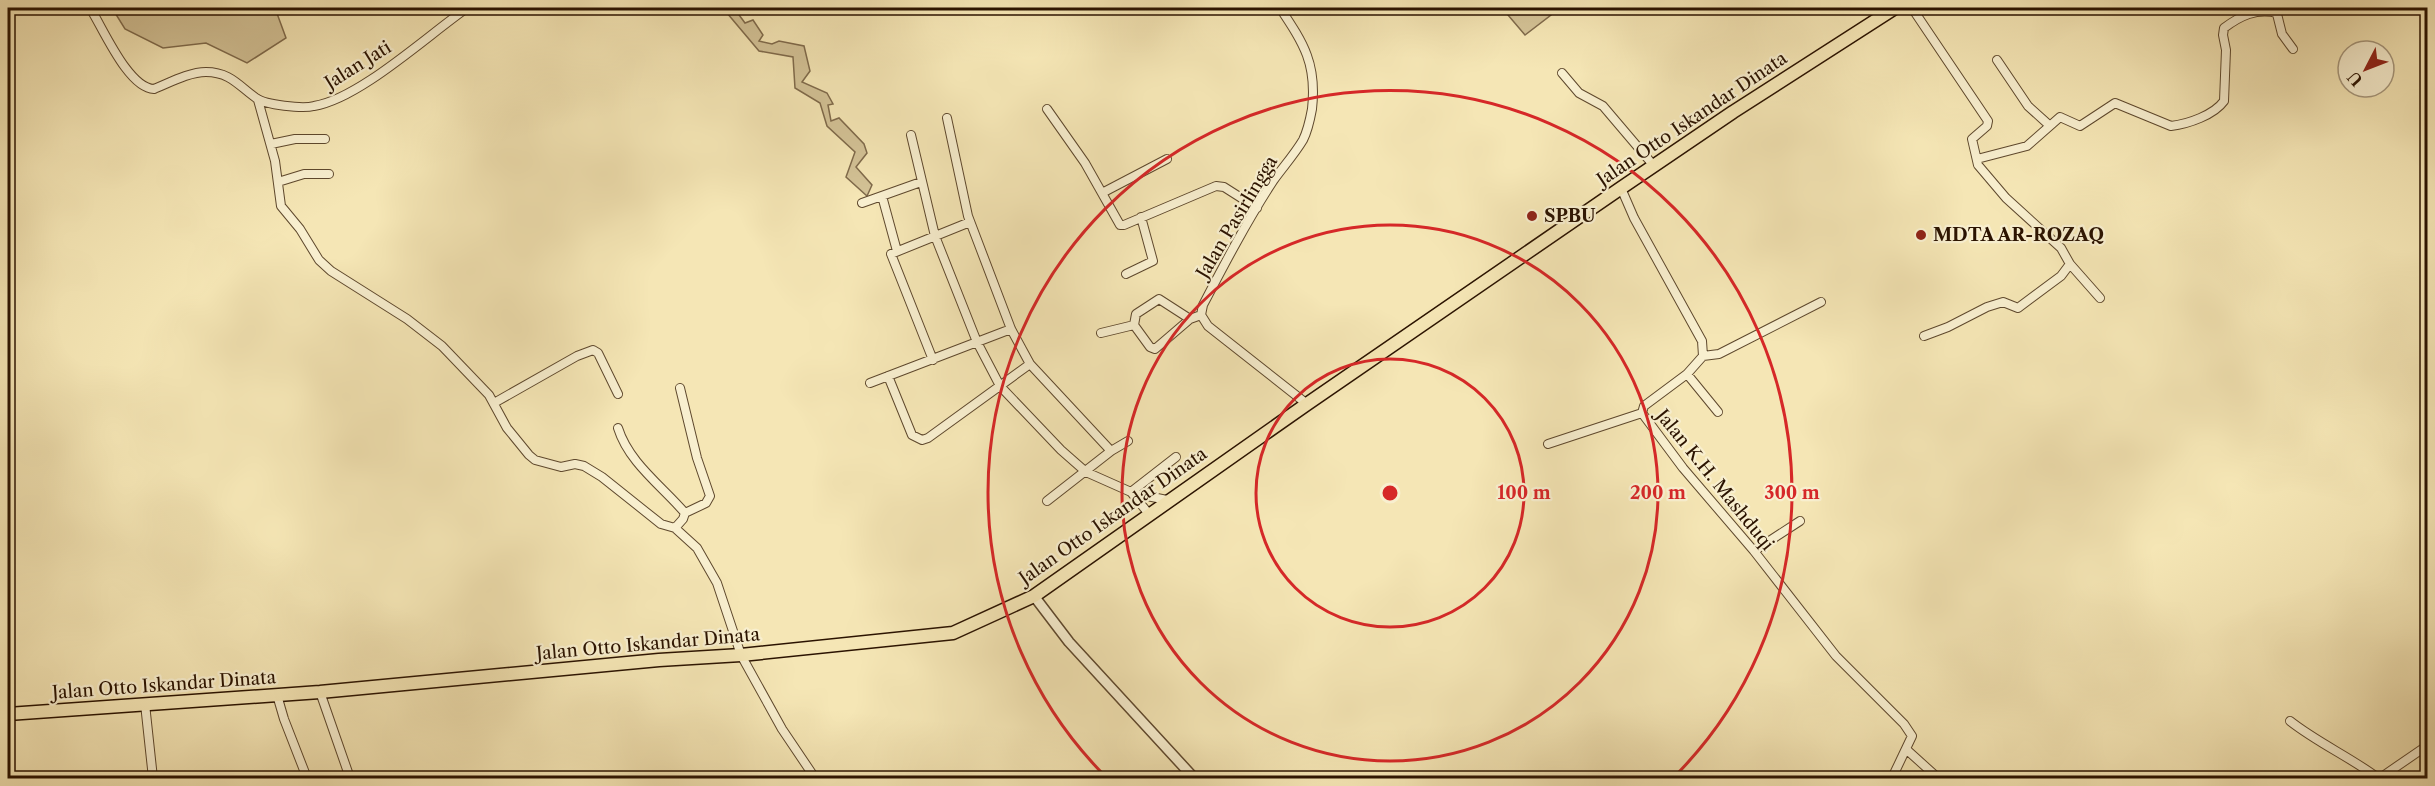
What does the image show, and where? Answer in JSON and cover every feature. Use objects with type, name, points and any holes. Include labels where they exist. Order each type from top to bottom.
[{"type":"main road","name":"Jalan Otto Iskandar Dinata","points":[[8,714],[320,692],[659,660],[741,656],[952,633],[1034,596],[1167,500],[1621,188],[1895,8]]},
{"type":"street","name":"Jalan Jati","points":[[90,8],[117,55],[139,84],[146,89],[154,89],[199,72],[215,72],[245,87],[258,100],[291,108],[314,106],[336,99],[381,71],[466,8]]},
{"type":"street","name":"Jalan Pasirlingga","points":[[1201,315],[1203,304],[1242,232],[1273,181],[1304,138],[1310,124],[1313,101],[1312,66],[1297,33],[1281,8]]},
{"type":"street","points":[[1912,8],[1988,121],[1987,126],[1972,139],[1978,165],[2006,198],[2061,248],[2070,264],[2100,298]]},
{"type":"street","points":[[1977,159],[2027,146],[2060,117],[2080,126],[2116,102],[2171,126],[2198,118],[2220,106],[2224,101],[2226,50],[2224,28],[2240,16],[2264,10],[2276,10],[2282,34],[2293,49]]},
{"type":"street","points":[[1997,60],[2028,106],[2049,125]]},
{"type":"street","points":[[1562,73],[1579,93],[1603,106],[1654,166]]},
{"type":"street","points":[[258,100],[271,144],[281,206],[300,229],[320,261],[331,271],[428,334],[457,361],[494,403],[507,428],[529,455],[536,460],[561,467],[575,464],[584,466],[602,477],[661,524],[675,528],[697,548],[717,583],[741,656],[782,729],[815,778]]},
{"type":"street","points":[[1047,109],[1085,163],[1120,225],[1216,186],[1224,187],[1257,208]]},
{"type":"street","points":[[947,118],[970,222],[1011,329],[1030,364],[1111,452]]},
{"type":"street","points":[[911,135],[935,236],[977,342],[1000,386],[1061,450],[1086,472],[1132,492],[1167,500]]},
{"type":"street","points":[[271,144],[295,139],[325,139]]},
{"type":"street","points":[[1102,193],[1167,159]]},
{"type":"street","points":[[278,182],[304,174],[329,174]]},
{"type":"street","points":[[862,203],[921,182]]},
{"type":"street","points":[[1621,188],[1634,218],[1702,341],[1703,356],[1719,354],[1821,302]]},
{"type":"street","points":[[882,196],[897,251]]},
{"type":"street","points":[[1126,274],[1151,264],[1153,261],[1141,217]]},
{"type":"street","points":[[933,360],[890,256],[897,251],[970,222]]},
{"type":"street","points":[[1924,336],[2003,302],[2018,308],[2061,276],[2070,264]]},
{"type":"street","points":[[1190,319],[1159,299],[1136,314],[1134,325],[1150,347],[1155,349],[1190,319],[1201,315],[1208,326],[1307,404]]},
{"type":"street","points":[[1101,333],[1134,325]]},
{"type":"street","points":[[870,383],[1011,329]]},
{"type":"street","points":[[494,403],[577,356],[593,350],[598,353],[618,394]]},
{"type":"street","name":"Jalan K.H. Mashduqi","points":[[1703,356],[1687,374],[1644,406],[1642,413],[1683,468],[1754,551],[1836,656],[1904,724],[1912,736],[1907,750]]},
{"type":"street","points":[[888,376],[912,435],[922,440],[928,438],[1030,364]]},
{"type":"street","points":[[1687,374],[1718,412]]},
{"type":"street","points":[[675,528],[685,513],[706,503],[710,496],[697,458],[680,388]]},
{"type":"street","points":[[1548,444],[1642,413]]},
{"type":"street","points":[[618,428],[622,443],[630,454],[685,513]]},
{"type":"street","points":[[1047,501],[1128,441]]},
{"type":"street","points":[[1132,492],[1176,458]]},
{"type":"street","points":[[1132,492],[1149,514]]},
{"type":"street","points":[[1754,551],[1800,521]]},
{"type":"street","points":[[1034,596],[1069,642],[1194,778]]},
{"type":"street","points":[[320,692],[350,778]]},
{"type":"street","points":[[277,695],[307,778]]},
{"type":"street","points":[[145,704],[153,778]]},
{"type":"street","points":[[2290,721],[2320,743],[2348,757],[2379,778],[2427,746]]},
{"type":"street","points":[[1892,778],[1907,750],[1938,778]]},
{"type":"shaded area","points":[[112,8],[275,8],[286,38],[247,63],[206,43],[163,48],[125,29]]},
{"type":"shaded area","points":[[728,8],[734,8],[745,23],[753,20],[763,35],[759,41],[772,44],[779,41],[804,46],[810,71],[802,82],[827,93],[833,104],[828,105],[831,121],[839,118],[864,144],[867,153],[856,167],[872,185],[867,196],[846,177],[855,152],[827,126],[820,103],[795,88],[793,57],[759,51],[727,13]]},
{"type":"shaded area","points":[[1502,8],[1547,8],[1551,15],[1525,35]]},
{"type":"place","name":"SPBU","points":[[1532,216]]},
{"type":"place","name":"MDTA AR-ROZAQ","points":[[1921,235]]}]
